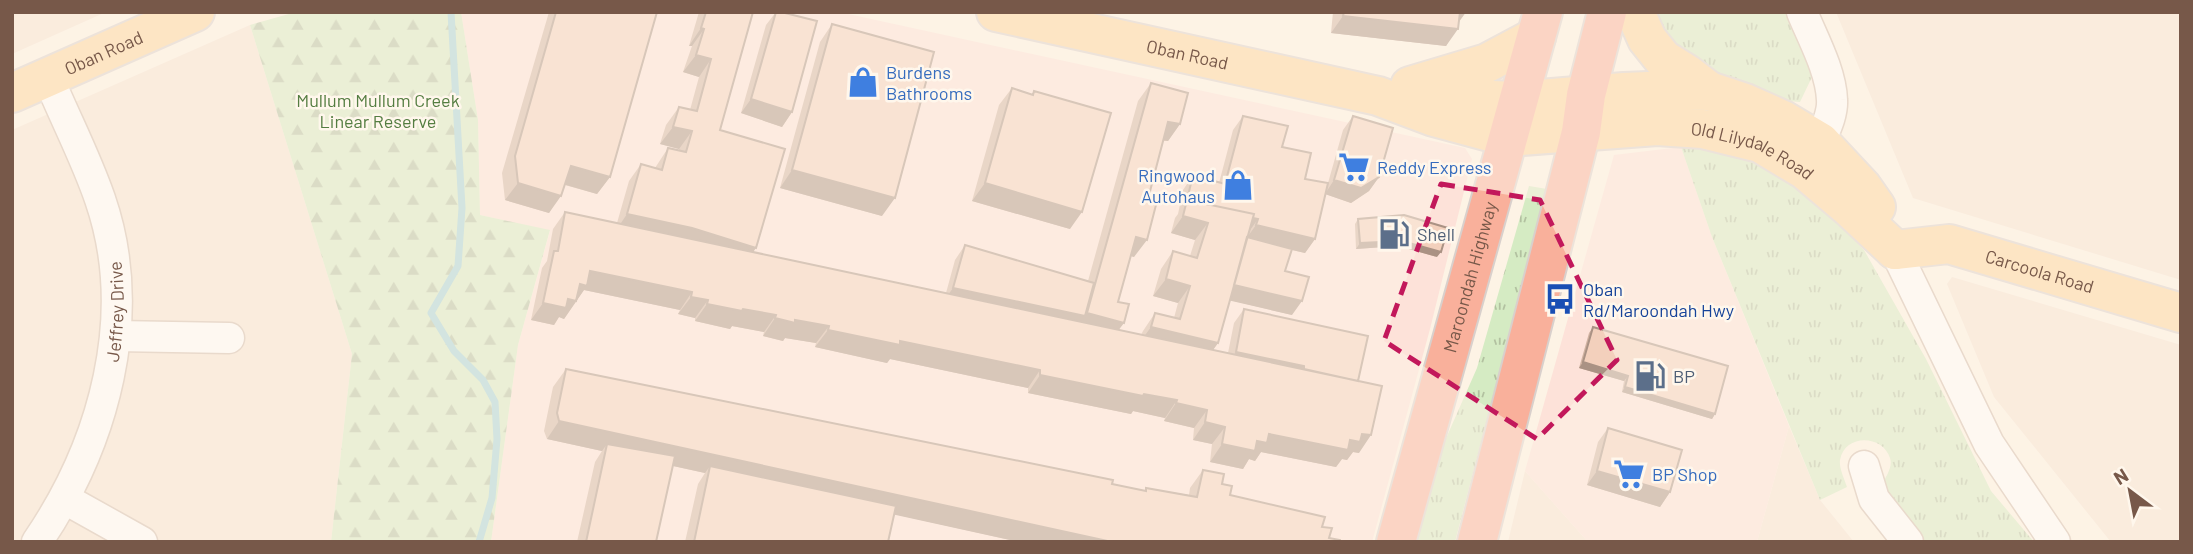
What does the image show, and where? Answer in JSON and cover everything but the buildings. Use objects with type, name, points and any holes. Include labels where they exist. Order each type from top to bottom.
[{"type":"highway","points":[[1477,542],[1608,12]]},
{"type":"highway","name":"Maroondah Highway","points":[[1396,542],[1539,25]]},
{"type":"main road","name":"Oban Road","points":[[12,93],[195,12]]},
{"type":"main road","name":"Oban Road","points":[[996,12],[1378,96],[1480,98],[1512,119],[1583,114]]},
{"type":"main road","points":[[1635,12],[1647,39],[1663,59],[1709,92]]},
{"type":"main road","points":[[1378,96],[1487,63],[1539,25]]},
{"type":"main road","name":"Old Lilydale Road","points":[[1583,114],[1673,90],[1709,92],[1745,103],[1783,120],[1850,208],[1895,250]]},
{"type":"main road","name":"Old Lilydale Road","points":[[1583,114],[1657,126],[1703,129],[1812,156]]},
{"type":"main road","name":"Carcoola Road","points":[[1895,250],[1949,244],[2181,313]]},
{"type":"street","points":[[1802,12],[1826,71],[1832,102],[1826,128],[1812,156]]},
{"type":"street","name":"Jeffrey Drive","points":[[37,542],[65,499],[82,464],[107,386],[116,336],[117,290],[107,221],[48,77]]},
{"type":"street","name":"Old Lilydale Road","points":[[1895,250],[1989,444],[2055,542]]},
{"type":"street","points":[[116,336],[229,338]]},
{"type":"street","points":[[1864,466],[1874,499],[1908,542]]},
{"type":"street","points":[[65,499],[142,542]]},
{"type":"highlighted area","points":[[1441,184],[1540,200],[1617,360],[1537,439],[1384,341]]},
{"type":"shaded area","points":[[12,12],[106,12],[12,54]]},
{"type":"shaded area","points":[[461,12],[839,12],[1465,148],[1472,159],[1430,329],[1372,542],[491,542],[518,345],[550,231],[480,215],[478,120]]},
{"type":"shaded area","points":[[1836,12],[2181,12],[2181,280],[1913,198]]},
{"type":"shaded area","points":[[250,25],[352,354],[331,542],[12,542],[12,130]]},
{"type":"shaded area","points":[[1681,147],[1712,237],[1789,426],[1757,542],[1588,542],[1525,471],[1614,155]]},
{"type":"shaded area","points":[[1952,277],[2181,345],[2181,542],[2111,542],[1994,397],[1947,284]]},
{"type":"shaded area","points":[[1789,426],[1820,500],[1854,542],[1757,542]]},
{"type":"shaded area","points":[[1525,471],[1588,542],[1508,542]]},
{"type":"green space","name":"Mullum Mullum Creek Linear Reserve","points":[[296,12],[461,12],[478,120],[480,215],[550,230],[518,345],[491,542],[331,542],[352,354],[250,25]]},
{"type":"green space","points":[[1655,12],[1787,12],[1812,77],[1800,102],[1776,100],[1694,65],[1665,45]]},
{"type":"green space","points":[[1681,147],[1711,148],[1778,170],[1830,214],[1864,250],[1926,359],[1991,491],[2034,542],[1926,542],[1882,484],[1891,461],[1886,450],[1872,441],[1856,441],[1843,451],[1840,463],[1847,487],[1820,500],[1712,237]]},
{"type":"green space","points":[[1529,186],[1547,189],[1455,542],[1417,542],[1440,452],[1477,368]]},
{"type":"waterway","points":[[451,12],[462,208],[458,266],[431,313],[454,351],[483,380],[495,402],[497,439],[492,498],[479,542]]},
{"type":"place","name":"Burdens Bathrooms","points":[[863,82]]},
{"type":"place","name":"Reddy Express","points":[[1354,167]]},
{"type":"place","name":"Ringwood Autohaus","points":[[1238,185]]},
{"type":"place","name":"Shell","points":[[1394,234]]},
{"type":"place","name":"Oban Rd/Maroondah Hwy","points":[[1560,299]]},
{"type":"place","name":"BP","points":[[1650,376]]},
{"type":"place","name":"BP Shop","points":[[1629,474]]}]
